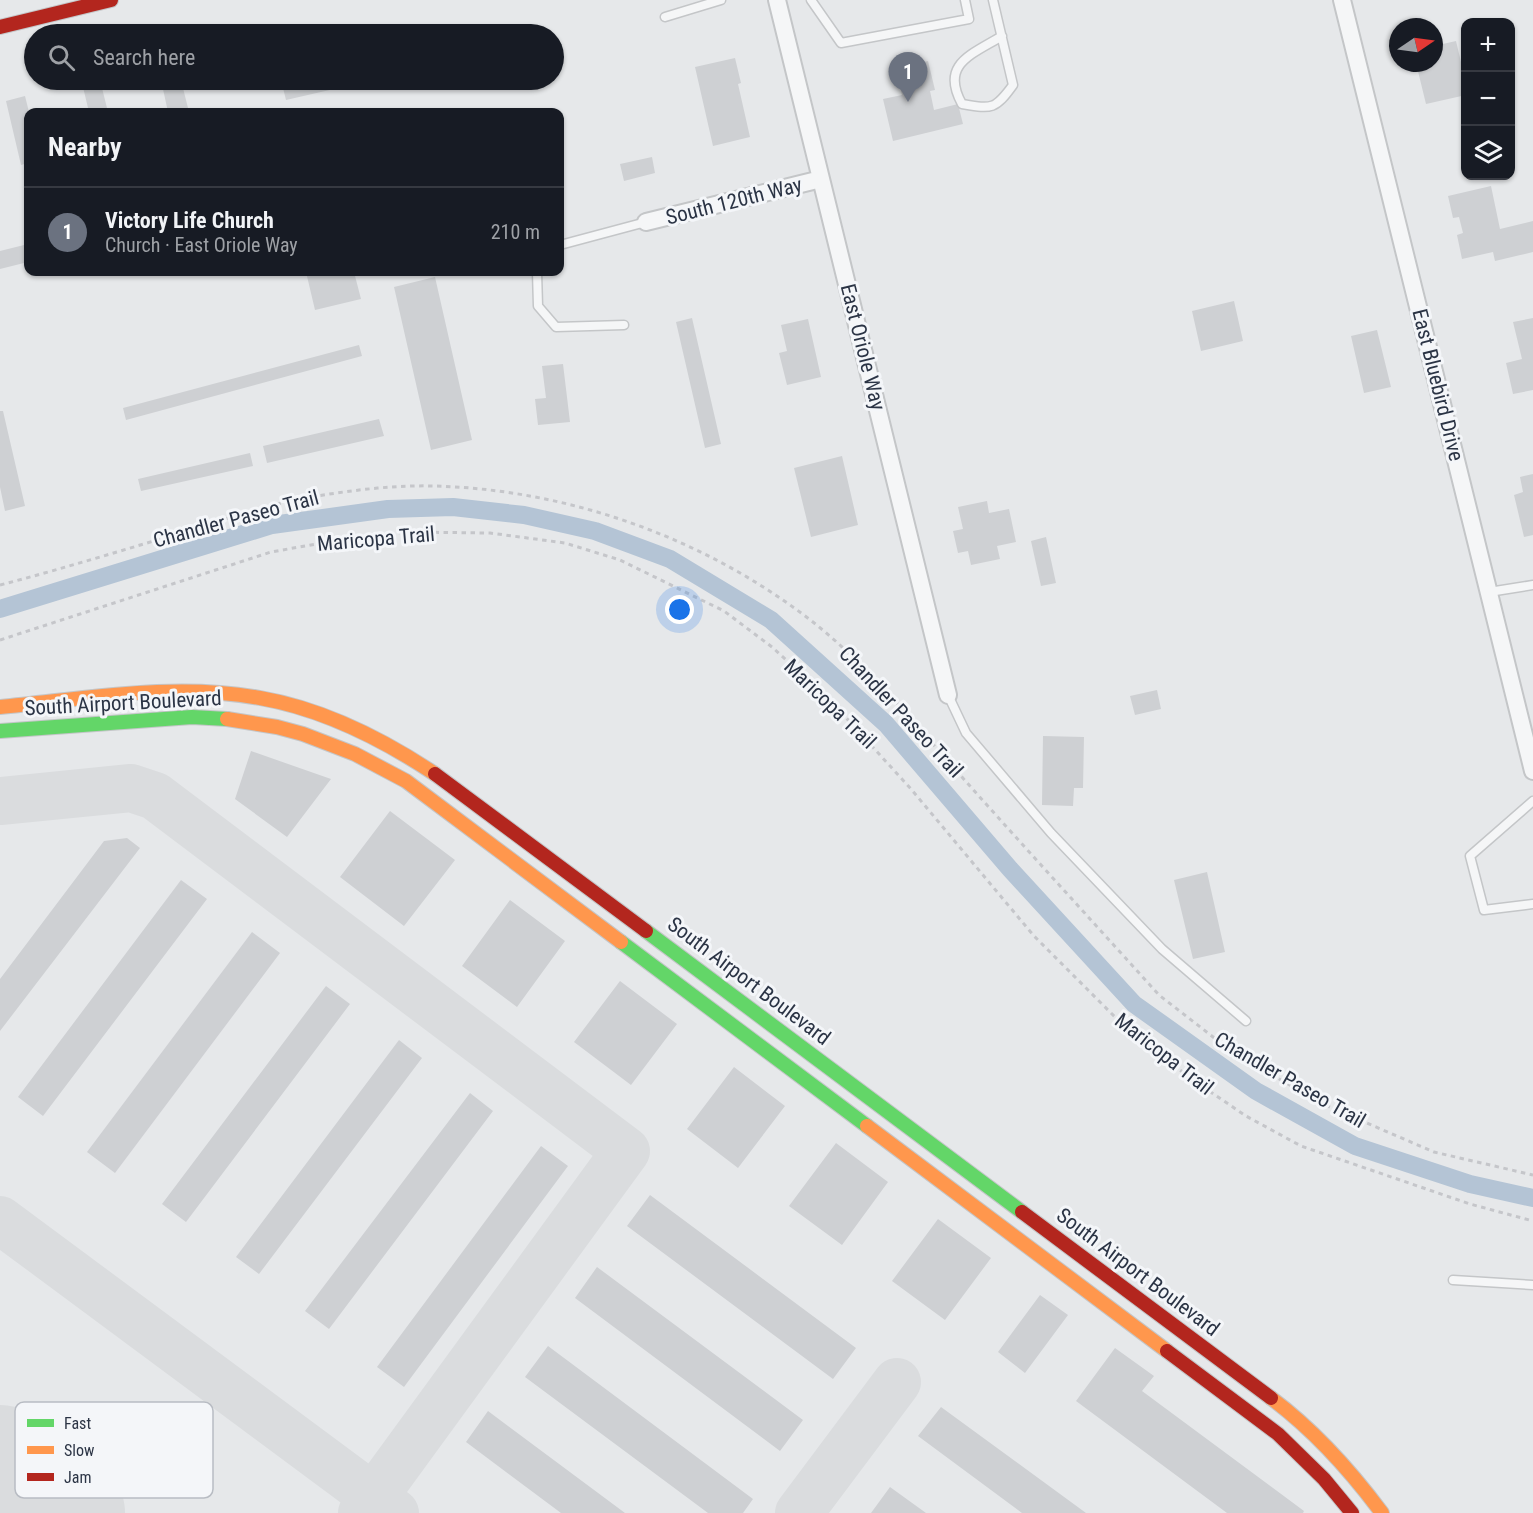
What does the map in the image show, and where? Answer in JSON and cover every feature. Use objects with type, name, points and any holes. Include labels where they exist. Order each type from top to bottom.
[{"type":"street","points":[[0,27],[111,0]]},
{"type":"street","name":"East Oriole Way","points":[[777,0],[948,695]]},
{"type":"street","name":"East Bluebird Drive","points":[[1342,0],[1533,771]]},
{"type":"street","name":"South 120th Way","points":[[646,222],[821,179]]},
{"type":"street","name":"South Airport Boulevard","points":[[0,707],[192,692],[263,699],[351,724],[413,758],[1288,1410],[1311,1430],[1348,1470],[1382,1513]]},
{"type":"street","points":[[104,698],[104,723]]},
{"type":"street","name":"South Airport Boulevard","points":[[0,731],[192,717],[222,717],[300,732],[372,762],[406,781],[1278,1434],[1324,1479],[1352,1513]]},
{"type":"street","points":[[1114,1310],[1129,1291]]},
{"type":"lane","points":[[665,17],[721,0]]},
{"type":"lane","points":[[811,0],[841,43],[969,19],[965,0]]},
{"type":"lane","points":[[993,0],[1002,36],[1013,85],[1000,103],[986,108],[962,104],[954,90],[955,71],[962,60],[1002,36]]},
{"type":"lane","points":[[564,244],[646,222]]},
{"type":"lane","points":[[537,276],[538,306],[556,327],[624,325]]},
{"type":"lane","points":[[1489,592],[1533,585]]},
{"type":"lane","points":[[948,695],[966,733],[1051,833],[1162,950],[1246,1021]]},
{"type":"lane","points":[[1533,801],[1470,856],[1484,910],[1533,904]]},
{"type":"lane","points":[[1453,1280],[1533,1285]]},
{"type":"path","name":"Chandler Paseo Trail","points":[[0,585],[62,569],[264,507],[316,496],[378,489],[430,485],[530,495],[579,505],[646,529],[696,549],[751,579],[799,611],[859,663],[1159,995],[1227,1048],[1325,1106],[1377,1129],[1434,1152],[1533,1175]]},
{"type":"path","name":"Maricopa Trail","points":[[0,640],[272,552],[339,540],[406,532],[490,533],[565,543],[620,560],[724,611],[771,647],[828,698],[911,789],[1034,936],[1131,1033],[1193,1080],[1246,1116],[1301,1146],[1470,1204],[1533,1221]]},
{"type":"building","points":[[1456,41],[1461,62],[1461,96],[1426,104],[1418,72],[1443,72],[1443,44]]},
{"type":"building","points":[[735,58],[741,83],[738,84],[750,137],[713,146],[695,67]]},
{"type":"building","points":[[928,61],[935,90],[930,91],[934,110],[958,104],[963,124],[893,141],[883,99],[902,95],[896,69]]},
{"type":"building","points":[[84,90],[102,90],[107,108],[88,108]]},
{"type":"building","points":[[163,90],[184,90],[188,108],[167,108]]},
{"type":"building","points":[[284,90],[330,90],[286,100]]},
{"type":"building","points":[[25,96],[28,108],[24,108],[24,164],[21,165],[6,101]]},
{"type":"building","points":[[652,157],[655,173],[624,181],[620,164]]},
{"type":"building","points":[[1491,186],[1500,229],[1533,221],[1533,252],[1495,261],[1493,252],[1462,259],[1457,235],[1463,233],[1459,217],[1453,218],[1448,196]]},
{"type":"building","points":[[24,245],[24,263],[0,269],[0,251]]},
{"type":"building","points":[[307,276],[355,276],[361,299],[315,310]]},
{"type":"building","points":[[435,277],[472,440],[431,450],[394,287]]},
{"type":"building","points":[[1234,301],[1243,341],[1201,351],[1192,311]]},
{"type":"building","points":[[692,318],[721,444],[705,448],[676,322]]},
{"type":"building","points":[[1533,318],[1533,390],[1513,394],[1506,363],[1522,359],[1513,322]]},
{"type":"building","points":[[808,319],[821,377],[787,385],[779,353],[787,351],[781,325]]},
{"type":"building","points":[[1377,330],[1391,387],[1364,393],[1351,336]]},
{"type":"building","points":[[359,345],[362,356],[126,420],[123,408]]},
{"type":"building","points":[[563,364],[570,422],[538,425],[535,399],[546,398],[542,366]]},
{"type":"building","points":[[0,411],[3,411],[25,506],[5,511],[0,487]]},
{"type":"building","points":[[379,419],[384,436],[267,463],[263,446]]},
{"type":"building","points":[[250,453],[253,466],[141,491],[138,479]]},
{"type":"building","points":[[842,456],[858,525],[811,537],[794,468]]},
{"type":"building","points":[[1533,474],[1533,535],[1524,537],[1514,495],[1523,492],[1520,477]]},
{"type":"building","points":[[987,501],[989,513],[1009,509],[1016,542],[997,546],[1000,559],[971,565],[968,551],[958,553],[953,531],[963,529],[958,507]]},
{"type":"building","points":[[1046,537],[1056,583],[1041,586],[1031,541]]},
{"type":"building","points":[[1157,690],[1161,709],[1135,715],[1130,696]]},
{"type":"building","points":[[1043,736],[1084,737],[1083,788],[1074,788],[1073,806],[1042,805]]},
{"type":"building","points":[[251,751],[331,779],[287,837],[235,799]]},
{"type":"building","points":[[390,811],[455,860],[404,926],[340,877]]},
{"type":"building","points":[[127,838],[140,848],[0,1031],[0,979],[104,841]]},
{"type":"building","points":[[1207,872],[1225,952],[1193,959],[1174,880]]},
{"type":"building","points":[[181,880],[207,899],[43,1116],[18,1097]]},
{"type":"building","points":[[510,900],[565,941],[517,1007],[462,966]]},
{"type":"building","points":[[252,932],[280,953],[115,1173],[87,1152]]},
{"type":"building","points":[[620,981],[677,1024],[631,1085],[574,1042]]},
{"type":"building","points":[[326,986],[350,1004],[186,1222],[162,1204]]},
{"type":"building","points":[[399,1040],[422,1058],[259,1274],[236,1257]]},
{"type":"building","points":[[734,1067],[785,1106],[738,1168],[687,1129]]},
{"type":"building","points":[[470,1093],[493,1111],[329,1329],[305,1311]]},
{"type":"building","points":[[836,1143],[888,1182],[842,1245],[789,1206]]},
{"type":"building","points":[[541,1146],[568,1166],[404,1387],[377,1367]]},
{"type":"building","points":[[650,1195],[856,1348],[833,1379],[627,1226]]},
{"type":"building","points":[[938,1219],[991,1258],[945,1320],[892,1281]]},
{"type":"building","points":[[597,1267],[803,1420],[780,1451],[575,1298]]},
{"type":"building","points":[[1040,1295],[1068,1315],[1025,1373],[998,1352]]},
{"type":"building","points":[[548,1346],[753,1499],[743,1513],[708,1513],[525,1377]]},
{"type":"building","points":[[1115,1348],[1154,1376],[1142,1391],[1304,1511],[1303,1513],[1227,1513],[1076,1401]]},
{"type":"building","points":[[941,1407],[1086,1513],[1022,1513],[918,1436]]},
{"type":"building","points":[[488,1411],[625,1513],[561,1513],[466,1442]]},
{"type":"building","points":[[890,1487],[926,1513],[871,1513]]},
{"type":"waterway","points":[[0,609],[272,525],[388,509],[453,507],[524,515],[595,531],[670,559],[771,620],[886,724],[1010,869],[1134,1004],[1256,1091],[1355,1146],[1470,1184],[1533,1198]]},
{"type":"taxiway","points":[[0,801],[131,788],[155,796],[626,1151],[362,1513]]},
{"type":"taxiway","points":[[0,1220],[395,1513]]},
{"type":"taxiway","points":[[799,1513],[897,1382]]},
{"type":"runway","points":[[0,1464],[15,1475]]},
{"type":"runway","points":[[46,1498],[66,1513]]},
{"type":"traffic: fast","points":[[0,731],[192,717],[227,719]]},
{"type":"traffic: fast","points":[[646,931],[1022,1212]]},
{"type":"traffic: fast","points":[[621,942],[867,1126]]},
{"type":"traffic: slow","points":[[0,707],[97,696],[163,692],[228,693],[283,703],[329,717],[394,748],[435,774]]},
{"type":"traffic: slow","points":[[227,719],[277,727],[303,734],[355,754],[406,781],[621,942]]},
{"type":"traffic: slow","points":[[867,1126],[1167,1351]]},
{"type":"traffic: slow","points":[[1271,1398],[1331,1451],[1382,1513]]},
{"type":"traffic: jam","points":[[0,27],[111,0]]},
{"type":"traffic: jam","points":[[435,774],[646,931]]},
{"type":"traffic: jam","points":[[1022,1212],[1271,1398]]},
{"type":"traffic: jam","points":[[1167,1351],[1278,1434],[1324,1479],[1352,1513]]},
{"type":"place","name":"Victory Life Church","points":[[908,102]]}]
